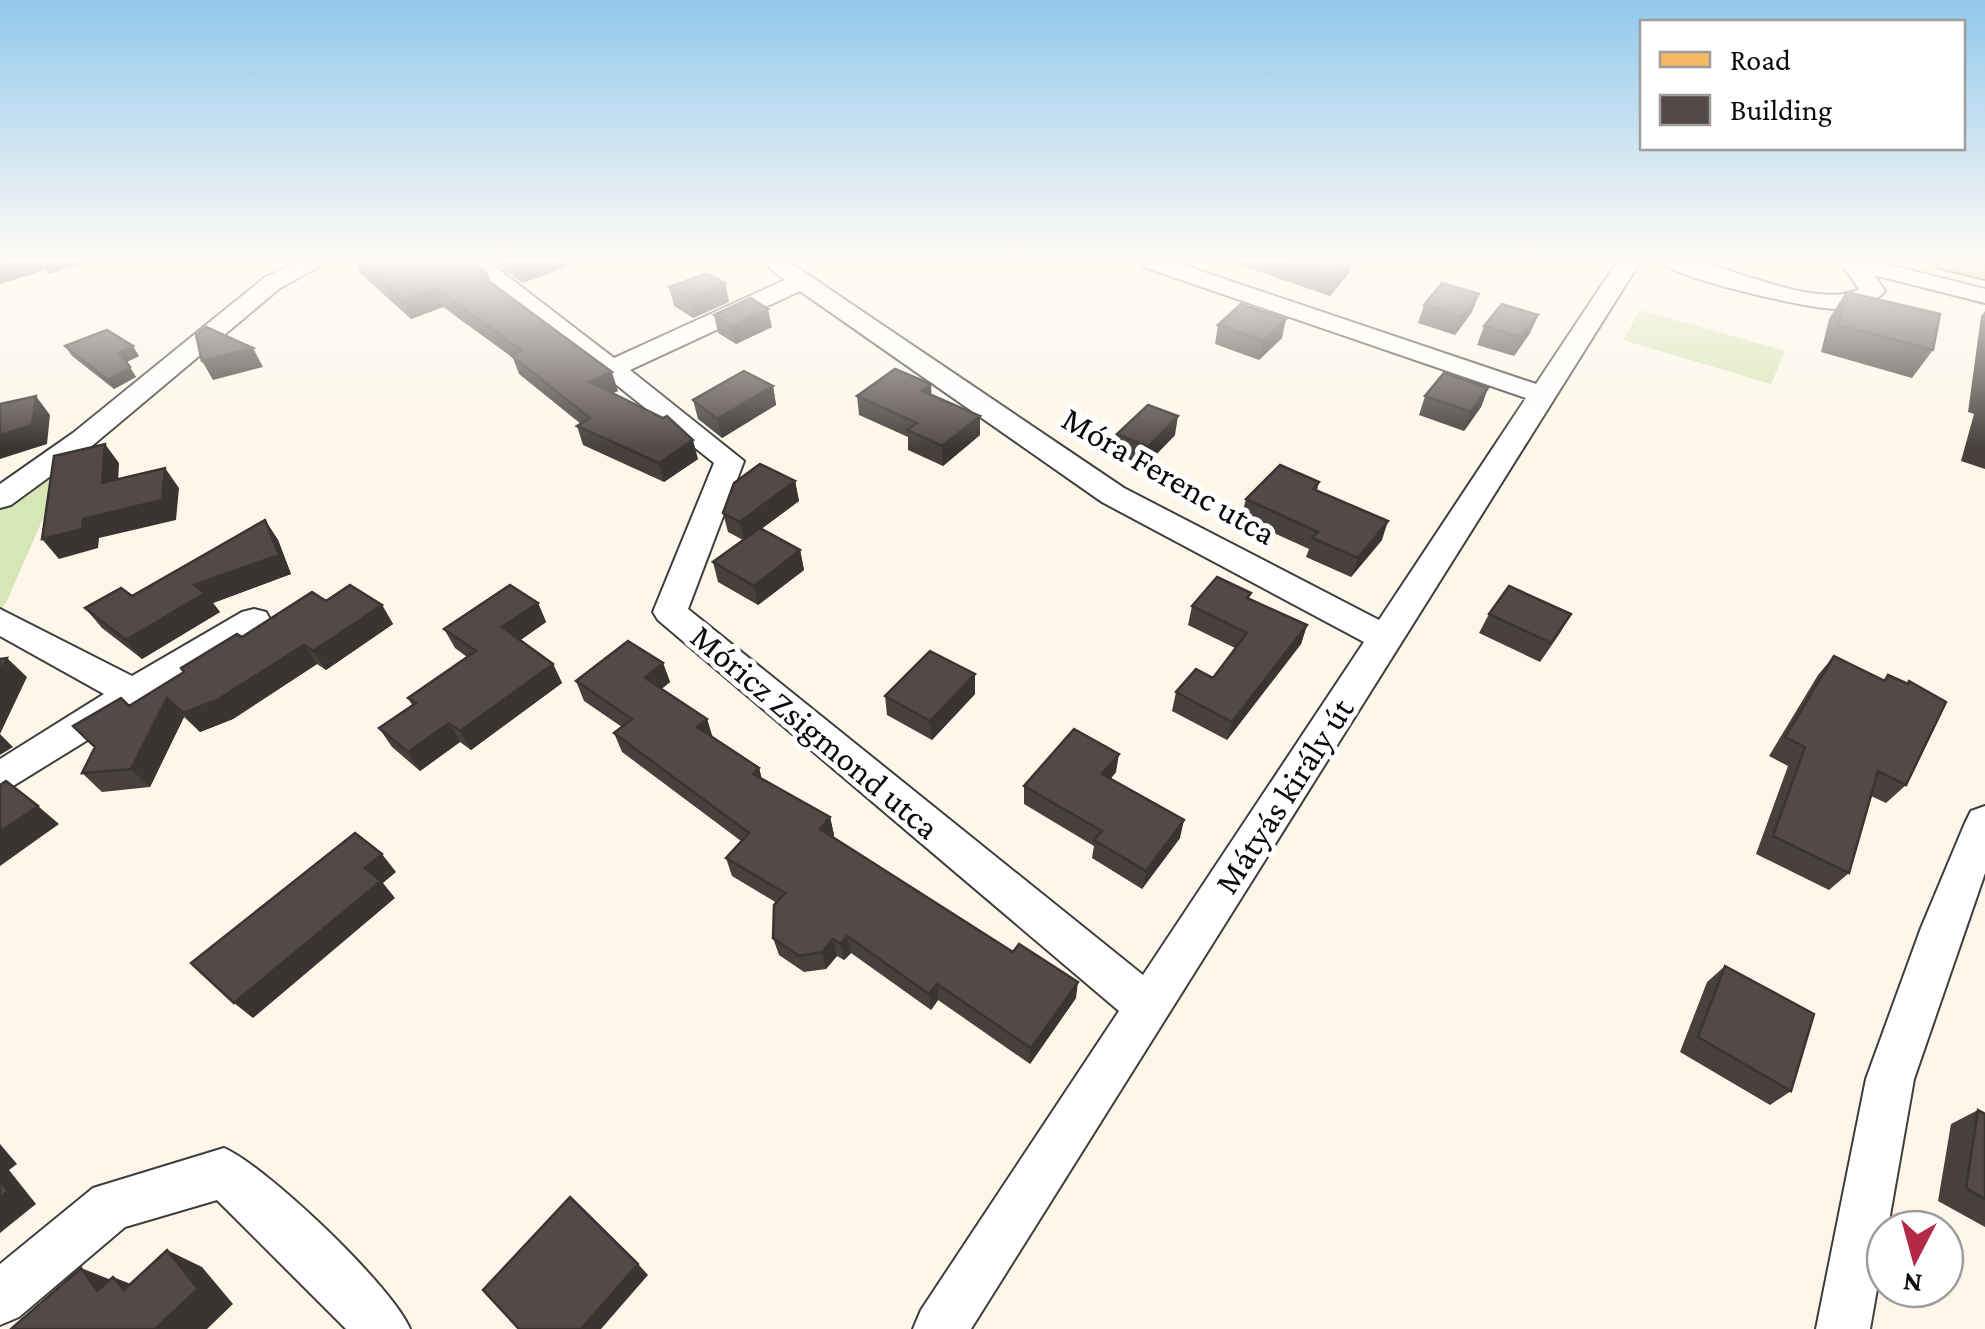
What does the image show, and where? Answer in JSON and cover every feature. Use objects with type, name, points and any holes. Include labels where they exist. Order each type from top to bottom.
[{"type":"street","points":[[0,498],[83,439],[222,324]]},
{"type":"street","name":"Móricz Zsigmond utca","points":[[554,324],[729,461],[670,612],[1148,1007]]},
{"type":"street","points":[[612,369],[708,324]]},
{"type":"street","name":"Móra Ferenc utca","points":[[866,324],[1113,495],[1386,639]]},
{"type":"street","points":[[1335,324],[1544,395]]},
{"type":"street","name":"Mátyás király út","points":[[940,1329],[1589,324]]},
{"type":"street","points":[[0,621],[133,694]]},
{"type":"street","points":[[0,778],[254,621]]},
{"type":"street","points":[[1844,1329],[1890,1079],[1942,928],[1985,823]]},
{"type":"street","points":[[0,1298],[110,1206],[224,1174],[302,1244],[383,1329]]},
{"type":"green space","points":[[1632,324],[1690,324],[1785,351],[1771,384],[1623,340]]},
{"type":"green space","points":[[67,464],[9,596],[0,613],[0,501]]},
{"type":"building","points":[[485,324],[547,324],[612,372],[590,382],[663,418],[667,416],[693,440],[659,463],[577,426],[590,418],[512,356],[521,350]]},
{"type":"building","points":[[1219,324],[1281,324],[1263,341]]},
{"type":"building","points":[[1486,324],[1531,324],[1521,337]]},
{"type":"building","points":[[1839,324],[1938,324],[1933,350]]},
{"type":"building","points":[[206,327],[253,348],[202,361],[196,335]]},
{"type":"building","points":[[107,330],[133,346],[119,353],[130,367],[108,380],[65,346]]},
{"type":"building","points":[[895,369],[931,384],[922,391],[980,416],[942,446],[907,430],[917,423],[857,396]]},
{"type":"building","points":[[744,371],[773,386],[717,419],[693,400]]},
{"type":"building","points":[[1444,373],[1488,388],[1471,412],[1425,396]]},
{"type":"building","points":[[36,396],[32,425],[0,435],[0,404]]},
{"type":"building","points":[[1148,405],[1178,416],[1148,447],[1117,434]]},
{"type":"building","points":[[105,444],[102,483],[165,468],[162,500],[83,519],[82,529],[42,539],[54,456]]},
{"type":"building","points":[[760,464],[795,481],[740,522],[723,513],[734,483]]},
{"type":"building","points":[[1280,465],[1319,482],[1313,489],[1388,521],[1358,558],[1312,538],[1318,532],[1246,499]]},
{"type":"building","points":[[265,520],[279,555],[194,585],[205,593],[126,640],[85,608],[121,588],[132,596]]},
{"type":"building","points":[[760,528],[800,550],[754,586],[713,562]]},
{"type":"building","points":[[1217,577],[1251,593],[1247,598],[1307,625],[1232,722],[1176,692],[1196,669],[1213,678],[1247,633],[1192,606]]},
{"type":"building","points":[[350,585],[382,605],[313,651],[304,645],[217,700],[183,713],[167,698],[131,769],[82,773],[95,747],[73,726],[121,698],[129,706],[184,672],[181,668],[237,634],[242,637],[312,592],[326,601]]},
{"type":"building","points":[[510,585],[538,603],[502,627],[553,664],[460,731],[449,723],[408,752],[379,728],[416,703],[408,698],[476,651],[444,629]]},
{"type":"building","points":[[1509,586],[1571,614],[1551,643],[1489,614]]},
{"type":"building","points":[[628,641],[663,663],[645,678],[707,719],[697,727],[759,768],[753,774],[830,817],[820,829],[1013,952],[1019,944],[1078,982],[1031,1048],[937,984],[929,994],[847,936],[841,944],[833,939],[822,952],[799,956],[773,938],[774,905],[785,893],[726,858],[749,833],[614,733],[632,719],[576,681]]},
{"type":"building","points":[[930,651],[975,674],[930,721],[885,696]]},
{"type":"building","points":[[1834,656],[1885,681],[1888,675],[1908,684],[1909,681],[1946,702],[1906,785],[1878,771],[1849,873],[1773,836],[1805,747],[1785,737]]},
{"type":"building","points":[[1074,729],[1119,754],[1102,774],[1184,820],[1146,871],[1094,840],[1102,831],[1024,786]]},
{"type":"building","points":[[6,781],[38,806],[0,832],[0,785]]},
{"type":"building","points":[[355,833],[382,854],[365,868],[381,881],[234,1003],[191,963]]},
{"type":"building","points":[[1725,966],[1814,1014],[1791,1091],[1698,1037]]},
{"type":"building","points":[[1978,1110],[1985,1114],[1985,1199],[1966,1188]]},
{"type":"building","points":[[0,1181],[8,1191],[0,1198]]},
{"type":"building","points":[[570,1197],[638,1264],[581,1329],[519,1329],[483,1290]]},
{"type":"building","points":[[167,1250],[198,1289],[155,1329],[11,1329],[81,1268],[97,1291],[113,1277],[124,1290]]}]
